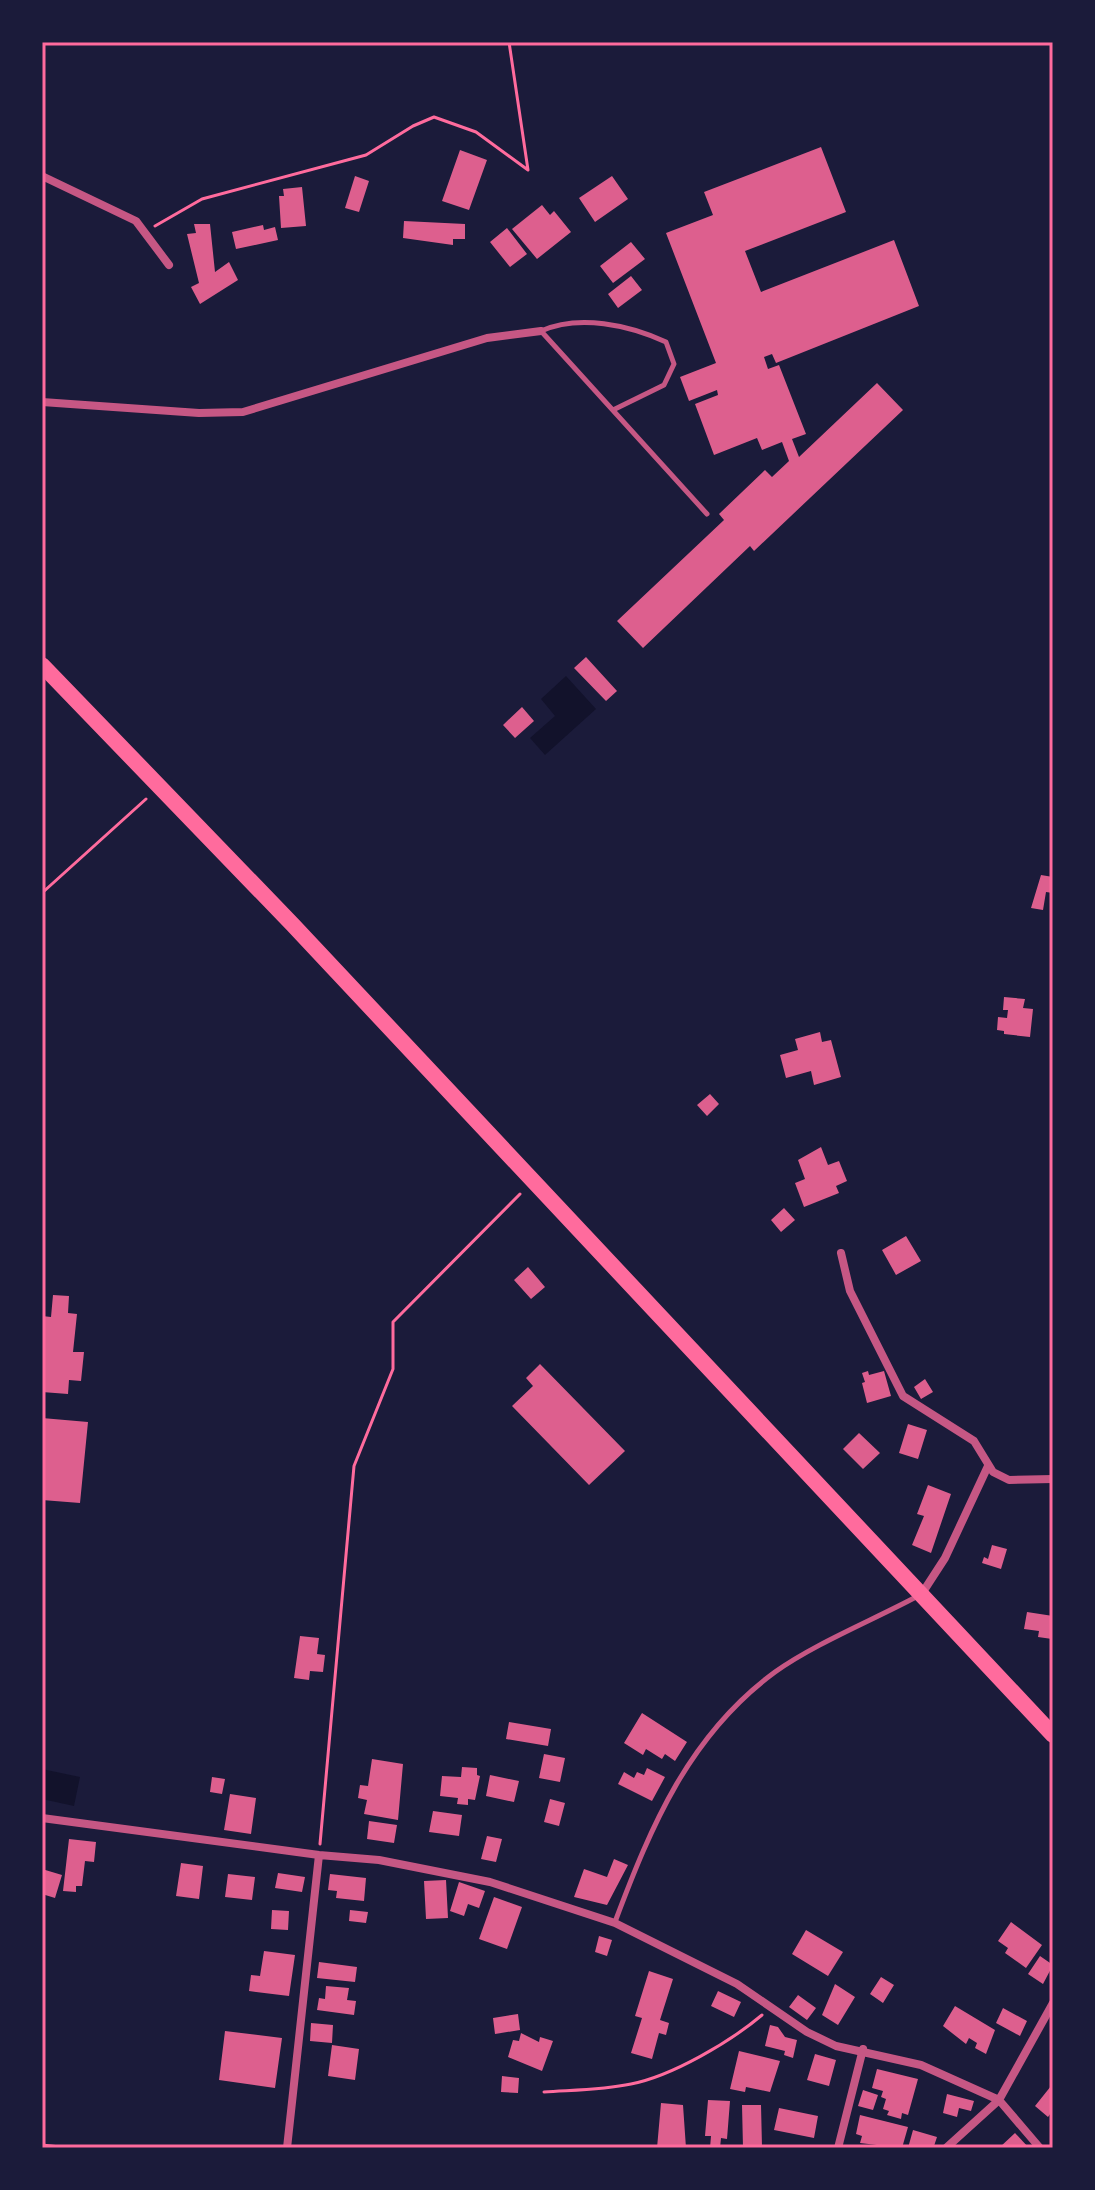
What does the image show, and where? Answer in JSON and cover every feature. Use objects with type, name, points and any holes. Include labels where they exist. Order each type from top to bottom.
[{"type":"highway","points":[[42,665],[161,786],[1053,1735]]},
{"type":"street","points":[[42,176],[136,221],[147,231],[169,265]]},
{"type":"street","points":[[42,402],[199,413],[243,412],[487,338],[541,331]]},
{"type":"street","points":[[841,1253],[850,1291],[873,1331],[896,1387],[903,1396],[974,1441],[988,1466],[1009,1480],[1053,1479]]},
{"type":"street","points":[[921,1595],[945,1558],[988,1466]]},
{"type":"street","points":[[42,1818],[319,1855],[379,1860],[490,1882],[615,1923],[737,1984],[807,2032],[836,2046],[863,2049],[921,2065],[999,2100],[1040,2148]]},
{"type":"street","points":[[287,2148],[319,1855]]},
{"type":"street","points":[[946,2148],[999,2100],[1053,2003]]},
{"type":"street","points":[[838,2148],[863,2049]]},
{"type":"lane","points":[[613,410],[664,385],[674,364],[666,342],[640,330],[578,322],[560,322],[541,331],[707,514]]},
{"type":"lane","points":[[615,1923],[666,1799],[719,1722],[776,1672],[921,1595]]},
{"type":"path","points":[[147,231],[202,199],[366,155],[434,117],[476,132],[528,170],[509,42]]},
{"type":"path","points":[[42,893],[161,786]]},
{"type":"path","points":[[319,1855],[354,1466],[393,1369],[393,1322],[533,1181]]},
{"type":"path","points":[[544,2092],[647,2079],[739,2034],[771,2007]]},
{"type":"path","points":[[42,2145],[69,2148]]},
{"type":"shaded area","points":[[566,676],[596,709],[545,755],[530,738],[555,716],[541,699]]},
{"type":"shaded area","points":[[42,1769],[80,1777],[74,1806],[42,1799]]},
{"type":"building","points":[[821,147],[846,212],[745,251],[761,292],[894,240],[919,306],[776,363],[772,354],[764,357],[768,369],[779,365],[806,434],[792,439],[799,457],[877,383],[903,410],[754,551],[750,546],[643,648],[617,621],[724,520],[719,514],[765,470],[772,477],[789,461],[782,442],[762,450],[757,438],[714,455],[695,404],[718,395],[717,390],[689,401],[680,377],[716,363],[666,233],[713,215],[704,192]]},
{"type":"building","points":[[460,150],[487,160],[469,210],[442,201]]},
{"type":"building","points":[[355,176],[369,181],[359,212],[345,208]]},
{"type":"building","points":[[612,176],[628,199],[595,222],[579,198]]},
{"type":"building","points":[[302,187],[306,226],[281,228],[279,196],[284,196],[283,189]]},
{"type":"building","points":[[542,205],[550,215],[554,211],[571,232],[537,259],[512,229]]},
{"type":"building","points":[[404,221],[465,224],[465,239],[453,239],[453,245],[403,238]]},
{"type":"building","points":[[194,224],[210,224],[215,272],[229,262],[238,280],[200,304],[191,287],[199,283],[187,234],[196,233]]},
{"type":"building","points":[[263,225],[264,230],[275,227],[278,240],[236,249],[232,232]]},
{"type":"building","points":[[507,228],[527,254],[510,267],[490,242]]},
{"type":"building","points":[[631,242],[645,259],[613,283],[600,266]]},
{"type":"building","points":[[631,276],[642,290],[618,308],[608,294]]},
{"type":"building","points":[[586,657],[617,691],[606,701],[574,668]]},
{"type":"building","points":[[522,707],[534,721],[515,738],[503,725]]},
{"type":"building","points":[[1041,875],[1053,877],[1053,893],[1046,892],[1043,910],[1031,908]]},
{"type":"building","points":[[1004,997],[1025,999],[1023,1008],[1033,1009],[1030,1037],[1004,1034],[1004,1031],[997,1030],[998,1017],[1007,1018],[1008,1010],[1003,1010]]},
{"type":"building","points":[[820,1032],[822,1042],[831,1040],[841,1077],[814,1085],[811,1071],[786,1078],[780,1055],[798,1050],[795,1039]]},
{"type":"building","points":[[710,1094],[719,1104],[707,1116],[697,1105]]},
{"type":"building","points":[[821,1147],[828,1165],[839,1161],[847,1181],[836,1186],[839,1193],[804,1207],[795,1183],[805,1179],[798,1160]]},
{"type":"building","points":[[784,1208],[795,1220],[781,1232],[771,1220]]},
{"type":"building","points":[[906,1236],[921,1261],[896,1275],[882,1250]]},
{"type":"building","points":[[528,1267],[545,1287],[531,1299],[514,1280]]},
{"type":"building","points":[[53,1295],[69,1296],[68,1313],[77,1314],[73,1352],[84,1352],[81,1381],[69,1380],[68,1394],[42,1392],[42,1316],[51,1317]]},
{"type":"building","points":[[540,1364],[625,1451],[589,1485],[512,1406],[533,1386],[526,1378]]},
{"type":"building","points":[[868,1371],[869,1375],[884,1371],[891,1396],[867,1403],[862,1373]]},
{"type":"building","points":[[925,1379],[933,1392],[921,1399],[914,1387]]},
{"type":"building","points":[[42,1418],[88,1422],[80,1503],[42,1500]]},
{"type":"building","points":[[908,1424],[927,1430],[918,1459],[899,1453]]},
{"type":"building","points":[[859,1433],[880,1453],[863,1469],[843,1449]]},
{"type":"building","points":[[928,1485],[951,1494],[931,1553],[912,1545],[924,1516],[917,1514]]},
{"type":"building","points":[[992,1545],[1007,1549],[1001,1569],[982,1563],[984,1557],[988,1559]]},
{"type":"building","points":[[1027,1612],[1053,1616],[1052,1639],[1038,1637],[1039,1631],[1024,1629]]},
{"type":"building","points":[[300,1636],[319,1638],[317,1654],[325,1655],[323,1672],[310,1671],[309,1680],[294,1678]]},
{"type":"building","points":[[642,1713],[687,1742],[675,1761],[665,1754],[662,1759],[646,1749],[643,1755],[624,1743]]},
{"type":"building","points":[[509,1722],[551,1729],[548,1746],[506,1739]]},
{"type":"building","points":[[544,1754],[565,1758],[560,1782],[539,1778]]},
{"type":"building","points":[[372,1759],[403,1764],[398,1820],[364,1814],[367,1800],[358,1798],[360,1785],[368,1786]]},
{"type":"building","points":[[462,1767],[477,1768],[477,1775],[480,1776],[475,1800],[468,1799],[468,1805],[457,1804],[458,1798],[440,1796],[442,1776],[461,1777]]},
{"type":"building","points":[[647,1768],[665,1777],[652,1801],[618,1784],[624,1772],[634,1778],[637,1772],[644,1775]]},
{"type":"building","points":[[490,1775],[519,1781],[514,1802],[486,1796]]},
{"type":"building","points":[[212,1777],[225,1779],[222,1794],[210,1792]]},
{"type":"building","points":[[230,1794],[256,1798],[251,1834],[224,1830]]},
{"type":"building","points":[[550,1799],[565,1803],[559,1826],[544,1822]]},
{"type":"building","points":[[433,1811],[462,1815],[459,1836],[429,1832]]},
{"type":"building","points":[[369,1821],[397,1825],[394,1843],[367,1839]]},
{"type":"building","points":[[487,1836],[502,1839],[496,1862],[481,1859]]},
{"type":"building","points":[[69,1839],[96,1842],[94,1862],[85,1861],[82,1886],[76,1886],[76,1892],[63,1891]]},
{"type":"building","points":[[614,1859],[628,1865],[607,1905],[574,1897],[584,1869],[607,1877]]},
{"type":"building","points":[[181,1863],[203,1866],[199,1899],[176,1896]]},
{"type":"building","points":[[42,1869],[62,1875],[55,1898],[42,1894]]},
{"type":"building","points":[[278,1873],[305,1877],[302,1892],[275,1888]]},
{"type":"building","points":[[228,1874],[255,1877],[252,1900],[225,1897]]},
{"type":"building","points":[[330,1874],[366,1878],[364,1901],[336,1898],[337,1891],[328,1890]]},
{"type":"building","points":[[446,1880],[448,1918],[426,1919],[424,1881]]},
{"type":"building","points":[[459,1882],[485,1891],[479,1908],[468,1904],[464,1916],[450,1911]]},
{"type":"building","points":[[494,1897],[522,1907],[507,1949],[479,1939]]},
{"type":"building","points":[[272,1910],[289,1911],[288,1930],[271,1929]]},
{"type":"building","points":[[350,1910],[368,1912],[366,1923],[349,1921]]},
{"type":"building","points":[[1011,1922],[1042,1945],[1026,1968],[1005,1953],[1008,1948],[998,1941]]},
{"type":"building","points":[[806,1930],[843,1952],[828,1976],[792,1954]]},
{"type":"building","points":[[599,1936],[612,1940],[607,1956],[595,1952]]},
{"type":"building","points":[[264,1951],[295,1955],[289,1996],[249,1991],[251,1975],[260,1976]]},
{"type":"building","points":[[1040,1956],[1053,1965],[1043,1984],[1028,1974]]},
{"type":"building","points":[[319,1962],[357,1967],[355,1982],[317,1978]]},
{"type":"building","points":[[649,1971],[673,1979],[660,2020],[669,2023],[666,2035],[659,2033],[652,2059],[631,2053],[642,2018],[635,2016]]},
{"type":"building","points":[[881,1977],[894,1985],[883,2003],[870,1994]]},
{"type":"building","points":[[835,1984],[855,1997],[838,2025],[822,2015]]},
{"type":"building","points":[[326,1986],[349,1988],[347,2000],[356,2001],[354,2015],[317,2010],[319,1998],[325,1999]]},
{"type":"building","points":[[718,1991],[741,2002],[734,2017],[711,2006]]},
{"type":"building","points":[[798,1995],[816,2008],[807,2020],[789,2007]]},
{"type":"building","points":[[955,2006],[995,2030],[986,2054],[975,2048],[977,2043],[969,2038],[966,2044],[943,2026]]},
{"type":"building","points":[[1003,2008],[1027,2021],[1020,2036],[996,2023]]},
{"type":"building","points":[[518,2014],[520,2030],[495,2034],[493,2018]]},
{"type":"building","points":[[311,2023],[333,2025],[332,2043],[310,2041]]},
{"type":"building","points":[[770,2025],[778,2027],[785,2037],[797,2040],[793,2058],[784,2055],[785,2051],[765,2046]]},
{"type":"building","points":[[225,2031],[282,2038],[275,2088],[219,2080]]},
{"type":"building","points":[[521,2033],[539,2042],[540,2037],[553,2041],[542,2071],[508,2057],[513,2040],[519,2041]]},
{"type":"building","points":[[332,2045],[359,2049],[355,2080],[328,2076]]},
{"type":"building","points":[[739,2051],[780,2061],[770,2092],[746,2087],[745,2092],[730,2089]]},
{"type":"building","points":[[815,2054],[836,2060],[829,2086],[807,2080]]},
{"type":"building","points":[[877,2069],[918,2079],[908,2115],[902,2113],[901,2119],[887,2115],[889,2111],[883,2109],[886,2099],[881,2097],[883,2091],[872,2088]]},
{"type":"building","points":[[502,2076],[519,2078],[518,2093],[501,2092]]},
{"type":"building","points":[[1051,2086],[1053,2110],[1048,2117],[1035,2106]]},
{"type":"building","points":[[863,2090],[878,2095],[873,2110],[858,2106]]},
{"type":"building","points":[[947,2094],[974,2101],[971,2111],[959,2108],[957,2117],[943,2113]]},
{"type":"building","points":[[708,2100],[730,2101],[727,2139],[721,2138],[720,2148],[710,2148],[711,2136],[705,2136]]},
{"type":"building","points":[[661,2103],[683,2105],[686,2148],[657,2148]]},
{"type":"building","points":[[742,2105],[761,2105],[762,2147],[743,2148]]},
{"type":"building","points":[[779,2108],[818,2116],[814,2138],[774,2130]]},
{"type":"building","points":[[860,2115],[908,2127],[902,2148],[860,2143],[862,2136],[856,2134]]},
{"type":"building","points":[[913,2130],[937,2137],[934,2146],[908,2148]]},
{"type":"building","points":[[1015,2133],[1029,2148],[999,2148]]}]
